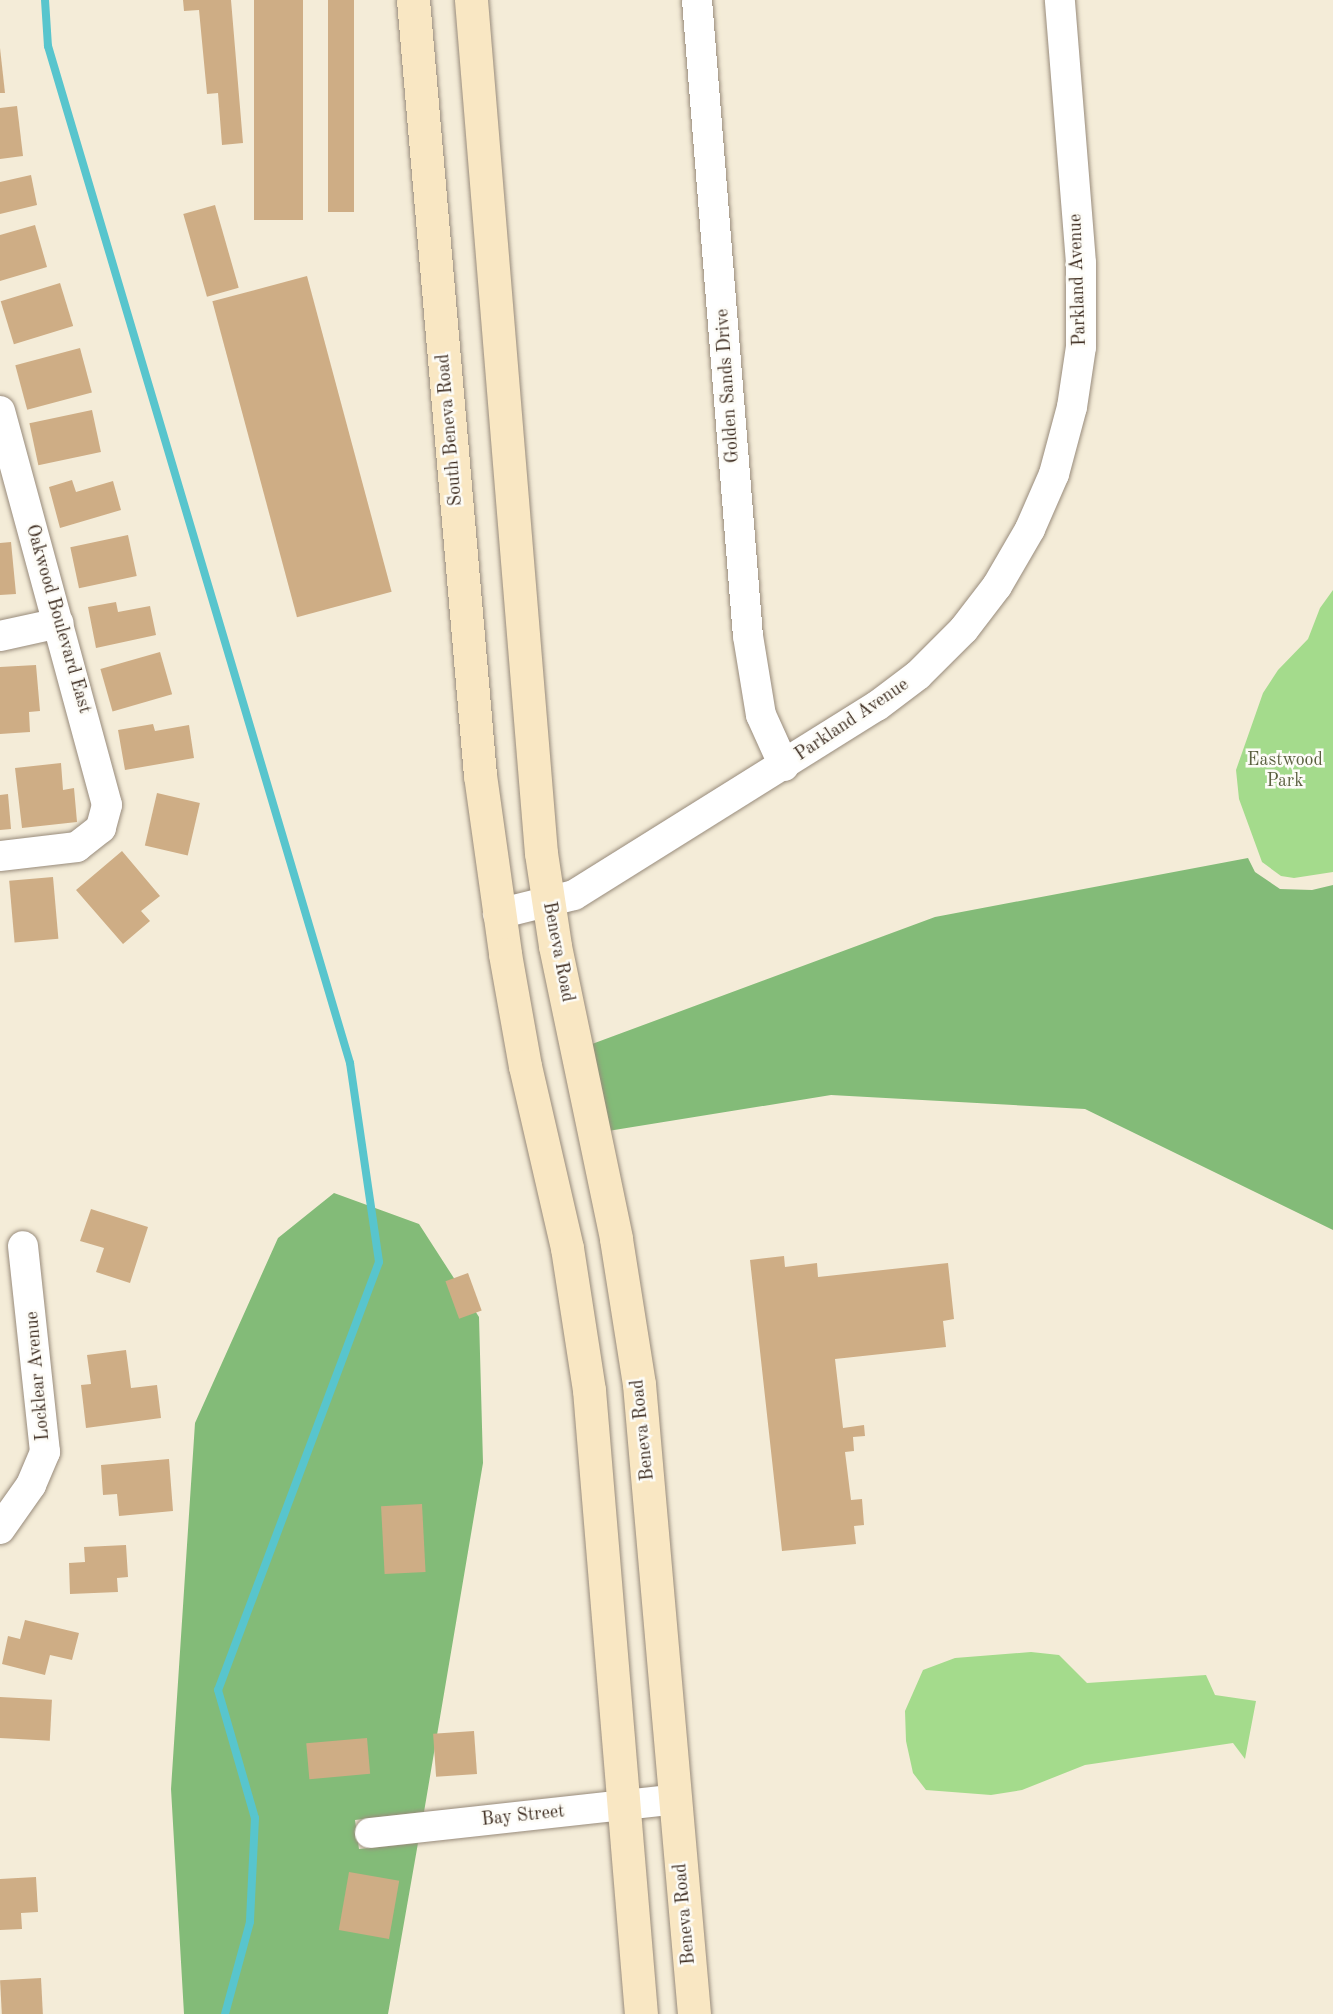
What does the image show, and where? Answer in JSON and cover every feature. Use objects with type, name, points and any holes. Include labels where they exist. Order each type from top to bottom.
[{"type":"main road","name":"South Beneva Road","points":[[412,0],[480,775],[498,914]]},
{"type":"main road","name":"Beneva Road","points":[[471,0],[541,853],[548,902],[616,1239],[639,1384],[694,2014]]},
{"type":"main road","points":[[498,914],[525,1066],[567,1248],[586,1373],[641,2014]]},
{"type":"street","name":"Golden Sands Drive","points":[[697,0],[748,636],[761,715],[784,766]]},
{"type":"street","name":"Parkland Avenue","points":[[498,914],[574,895],[877,706],[918,675],[964,629],[997,586],[1030,529],[1054,474],[1072,407],[1082,310],[1060,0]]},
{"type":"street","name":"Oakwood Boulevard East","points":[[0,856],[77,847],[101,828],[106,817],[106,790],[1,415]]},
{"type":"street","points":[[0,636],[59,623]]},
{"type":"street","name":"Locklear Avenue","points":[[0,1529],[31,1485],[45,1452],[23,1246]]},
{"type":"street","name":"Bay Street","points":[[370,1833],[676,1799]]},
{"type":"green space","name":"Eastwood Park","points":[[1333,590],[1333,872],[1294,878],[1281,876],[1262,862],[1239,799],[1236,770],[1263,693],[1278,670],[1308,639],[1320,608]]},
{"type":"green space","points":[[1248,858],[1255,872],[1280,889],[1312,890],[1333,885],[1333,1230],[1085,1109],[831,1095],[608,1131],[592,1044],[935,917]]},
{"type":"green space","points":[[334,1193],[419,1224],[479,1317],[483,1463],[424,1812],[355,1820],[359,1849],[418,1843],[388,2014],[184,2014],[171,1789],[195,1423],[278,1238]]},
{"type":"green space","points":[[1031,1652],[1059,1655],[1087,1683],[1206,1675],[1215,1695],[1256,1701],[1245,1759],[1233,1743],[1085,1765],[1022,1790],[991,1795],[926,1790],[913,1773],[906,1741],[905,1711],[923,1670],[955,1658]]},
{"type":"building","points":[[183,0],[231,0],[243,143],[222,145],[218,93],[207,94],[199,10],[184,11]]},
{"type":"building","points":[[254,0],[303,0],[303,220],[254,220]]},
{"type":"building","points":[[328,0],[354,0],[354,212],[328,212]]},
{"type":"building","points":[[0,48],[5,93],[0,93]]},
{"type":"building","points":[[17,106],[23,156],[0,159],[0,108]]},
{"type":"building","points":[[31,175],[37,205],[0,214],[0,182]]},
{"type":"building","points":[[215,205],[239,288],[207,297],[183,214]]},
{"type":"building","points":[[35,225],[47,267],[0,281],[0,235]]},
{"type":"building","points":[[307,276],[392,592],[297,617],[212,301]]},
{"type":"building","points":[[60,283],[73,326],[14,344],[1,301]]},
{"type":"building","points":[[80,348],[92,392],[27,410],[15,365]]},
{"type":"building","points":[[92,410],[101,452],[38,465],[29,423]]},
{"type":"building","points":[[72,480],[76,492],[113,481],[121,510],[60,528],[49,487]]},
{"type":"building","points":[[128,535],[137,576],[79,588],[70,547]]},
{"type":"building","points":[[11,542],[16,594],[0,595],[0,543]]},
{"type":"building","points":[[116,602],[118,612],[150,606],[156,635],[96,648],[88,607]]},
{"type":"building","points":[[160,652],[172,694],[113,711],[100,669]]},
{"type":"building","points":[[36,665],[40,711],[29,712],[30,732],[0,734],[0,667]]},
{"type":"building","points":[[153,724],[155,731],[189,725],[194,758],[125,770],[118,730]]},
{"type":"building","points":[[61,763],[63,790],[74,788],[77,822],[22,828],[15,768]]},
{"type":"building","points":[[157,793],[200,803],[188,856],[145,846]]},
{"type":"building","points":[[8,794],[11,829],[0,830],[0,795]]},
{"type":"building","points":[[122,851],[160,896],[141,911],[150,921],[123,944],[76,890]]},
{"type":"building","points":[[53,877],[58,939],[15,943],[9,881]]},
{"type":"building","points":[[91,1209],[148,1227],[130,1283],[96,1272],[104,1248],[80,1241]]},
{"type":"building","points":[[784,1256],[785,1267],[817,1263],[818,1277],[948,1263],[954,1319],[943,1321],[946,1347],[835,1359],[843,1428],[864,1425],[865,1436],[853,1437],[854,1451],[845,1452],[851,1500],[862,1499],[864,1525],[854,1526],[856,1544],[782,1551],[750,1260]]},
{"type":"building","points":[[468,1273],[482,1311],[459,1319],[445,1281]]},
{"type":"building","points":[[126,1350],[131,1388],[157,1385],[161,1418],[86,1428],[81,1385],[91,1384],[87,1355]]},
{"type":"building","points":[[169,1459],[173,1511],[119,1516],[117,1494],[103,1495],[101,1465]]},
{"type":"building","points":[[422,1504],[426,1572],[385,1574],[381,1506]]},
{"type":"building","points":[[126,1545],[128,1577],[117,1578],[118,1592],[70,1594],[69,1563],[85,1562],[84,1547]]},
{"type":"building","points":[[25,1620],[79,1633],[72,1660],[50,1655],[45,1675],[2,1664],[8,1636],[20,1639]]},
{"type":"building","points":[[0,1697],[52,1700],[50,1741],[0,1738]]},
{"type":"building","points":[[474,1731],[477,1774],[436,1777],[433,1734]]},
{"type":"building","points":[[367,1738],[370,1774],[309,1779],[306,1743]]},
{"type":"building","points":[[349,1872],[399,1881],[389,1939],[339,1930]]},
{"type":"building","points":[[36,1877],[38,1912],[21,1913],[22,1929],[0,1930],[0,1879]]},
{"type":"building","points":[[41,1978],[43,2014],[2,2014],[0,1980]]},
{"type":"waterway","points":[[45,0],[48,46],[350,1063],[379,1262],[218,1690],[255,1818],[250,1922],[225,2014]]}]
